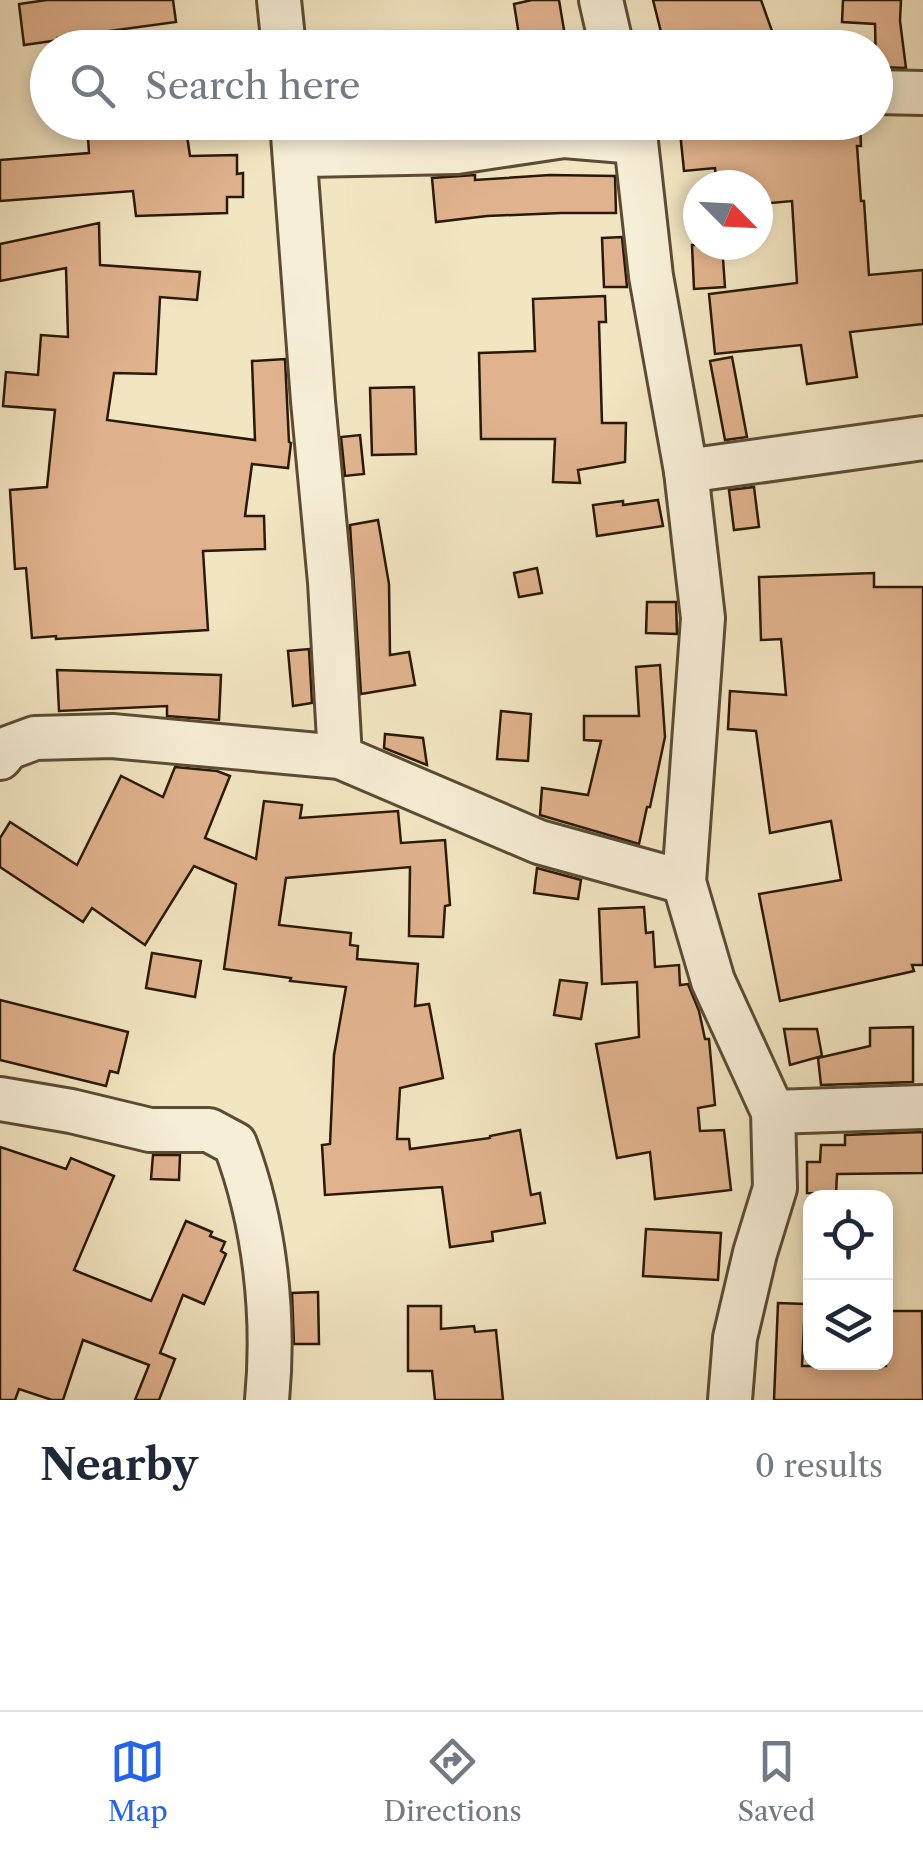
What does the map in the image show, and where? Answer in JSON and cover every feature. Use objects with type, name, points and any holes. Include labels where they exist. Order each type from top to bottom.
[{"type":"street","points":[[279,0],[282,30]]},
{"type":"street","points":[[601,0],[608,30]]},
{"type":"street","points":[[893,92],[923,93]]},
{"type":"street","points":[[293,140],[312,402],[330,582],[340,757]]},
{"type":"street","points":[[296,140],[306,155],[457,152],[537,140]]},
{"type":"street","points":[[634,140],[651,276],[686,471],[703,618],[684,882],[713,980],[773,1112],[775,1188],[754,1253],[735,1338],[730,1400]]},
{"type":"street","points":[[686,471],[923,438]]},
{"type":"street","points":[[3,752],[35,738],[112,736],[340,757],[539,842],[684,882]]},
{"type":"street","points":[[0,1099],[150,1130],[209,1130],[235,1144],[246,1174],[265,1268],[270,1366],[267,1400]]},
{"type":"street","points":[[773,1112],[923,1106]]},
{"type":"building","points":[[47,0],[173,0],[176,22],[117,30],[30,30],[30,44],[24,45],[19,4]]},
{"type":"building","points":[[559,0],[564,30],[518,30],[514,4]]},
{"type":"building","points":[[653,0],[761,0],[772,30],[660,30]]},
{"type":"building","points":[[843,0],[901,0],[906,68],[893,68],[893,30],[875,30],[875,24],[842,22]]},
{"type":"building","points":[[88,140],[188,140],[190,156],[237,155],[237,174],[243,173],[243,197],[227,197],[227,213],[136,216],[133,191],[0,201],[0,160],[89,153]]},
{"type":"building","points":[[681,140],[861,140],[861,146],[857,146],[869,275],[923,270],[923,324],[850,332],[857,377],[807,384],[801,345],[715,354],[709,294],[797,283],[792,201],[773,203],[773,170],[684,170]]},
{"type":"building","points":[[475,175],[475,180],[615,176],[616,213],[487,216],[436,222],[432,178]]},
{"type":"building","points":[[99,223],[100,265],[200,272],[197,300],[160,297],[156,374],[114,373],[107,420],[255,440],[252,361],[285,359],[291,443],[288,468],[252,464],[245,516],[264,516],[265,549],[203,551],[208,630],[32,638],[26,568],[15,569],[10,490],[47,487],[55,410],[3,406],[6,372],[38,375],[41,335],[68,337],[66,268],[0,281],[0,244]]},
{"type":"building","points":[[622,237],[627,287],[604,287],[602,238]]},
{"type":"building","points":[[693,260],[723,260],[725,287],[694,289]]},
{"type":"building","points":[[605,296],[606,322],[599,322],[602,423],[626,423],[625,462],[578,470],[580,483],[553,482],[555,439],[481,439],[479,353],[535,351],[533,299]]},
{"type":"building","points":[[732,357],[747,437],[725,440],[710,361]]},
{"type":"building","points":[[414,387],[416,454],[372,455],[370,388]]},
{"type":"building","points":[[360,435],[364,474],[345,476],[341,437]]},
{"type":"building","points":[[754,487],[759,527],[734,530],[729,490]]},
{"type":"building","points":[[658,500],[663,526],[597,536],[593,505]]},
{"type":"building","points":[[378,520],[389,584],[390,655],[409,652],[415,685],[361,694],[350,525]]},
{"type":"building","points":[[537,568],[542,593],[519,597],[514,573]]},
{"type":"building","points":[[874,573],[874,587],[923,587],[923,965],[912,965],[914,971],[780,1001],[759,894],[841,880],[831,821],[770,833],[756,731],[728,729],[730,691],[786,695],[781,639],[761,640],[759,577]]},
{"type":"building","points":[[647,602],[676,602],[677,634],[646,633]]},
{"type":"building","points":[[309,649],[312,703],[293,706],[288,651]]},
{"type":"building","points":[[660,665],[665,737],[639,844],[540,815],[542,788],[588,795],[601,741],[584,740],[584,716],[639,716],[636,667]]},
{"type":"building","points":[[57,670],[221,675],[219,720],[167,716],[167,706],[59,711]]},
{"type":"building","points":[[501,711],[531,714],[528,761],[497,759]]},
{"type":"building","points":[[385,734],[423,738],[427,765],[384,748]]},
{"type":"building","points":[[175,767],[230,776],[205,838],[256,859],[264,801],[302,805],[300,818],[398,811],[401,843],[445,840],[450,905],[445,906],[443,937],[409,936],[410,867],[286,878],[279,925],[351,933],[350,945],[358,946],[357,959],[418,964],[415,1006],[429,1004],[443,1078],[400,1088],[397,1139],[409,1139],[410,1149],[520,1130],[531,1195],[540,1193],[545,1223],[492,1232],[493,1241],[450,1247],[442,1187],[325,1195],[322,1145],[330,1144],[334,1055],[346,987],[224,969],[236,884],[194,866],[145,945],[92,908],[83,922],[0,867],[0,838],[10,822],[77,865],[121,776],[163,797]]},
{"type":"building","points":[[537,868],[581,880],[578,899],[534,893]]},
{"type":"building","points":[[644,907],[646,933],[653,932],[655,967],[679,965],[680,985],[688,984],[705,1039],[709,1039],[715,1105],[698,1108],[700,1131],[724,1130],[731,1190],[655,1199],[650,1152],[617,1158],[596,1044],[639,1037],[637,982],[602,984],[599,909]]},
{"type":"building","points":[[152,953],[201,961],[195,997],[146,988]]},
{"type":"building","points":[[560,980],[587,983],[581,1019],[554,1015]]},
{"type":"building","points":[[0,1000],[128,1032],[118,1073],[110,1071],[106,1086],[0,1060]]},
{"type":"building","points":[[913,1027],[913,1082],[821,1085],[818,1058],[870,1046],[870,1028]]},
{"type":"building","points":[[784,1029],[817,1029],[822,1056],[790,1065]]},
{"type":"building","points":[[923,1132],[923,1173],[837,1174],[836,1190],[807,1190],[807,1162],[820,1162],[821,1145],[845,1145],[845,1135]]},
{"type":"building","points":[[0,1147],[66,1169],[71,1158],[114,1176],[74,1270],[151,1301],[186,1221],[225,1242],[221,1251],[226,1254],[204,1304],[183,1295],[160,1353],[175,1359],[159,1400],[135,1400],[149,1365],[83,1340],[63,1400],[19,1389],[15,1400],[0,1400]]},
{"type":"building","points":[[153,1155],[180,1155],[179,1180],[151,1179]]},
{"type":"building","points":[[646,1229],[721,1233],[718,1280],[643,1276]]},
{"type":"building","points":[[318,1292],[319,1344],[294,1344],[292,1293]]},
{"type":"building","points":[[778,1303],[803,1304],[803,1370],[893,1370],[893,1311],[922,1311],[923,1400],[774,1400]]},
{"type":"building","points":[[408,1306],[441,1306],[441,1329],[474,1326],[475,1332],[496,1330],[503,1400],[435,1400],[432,1371],[408,1371]]}]
